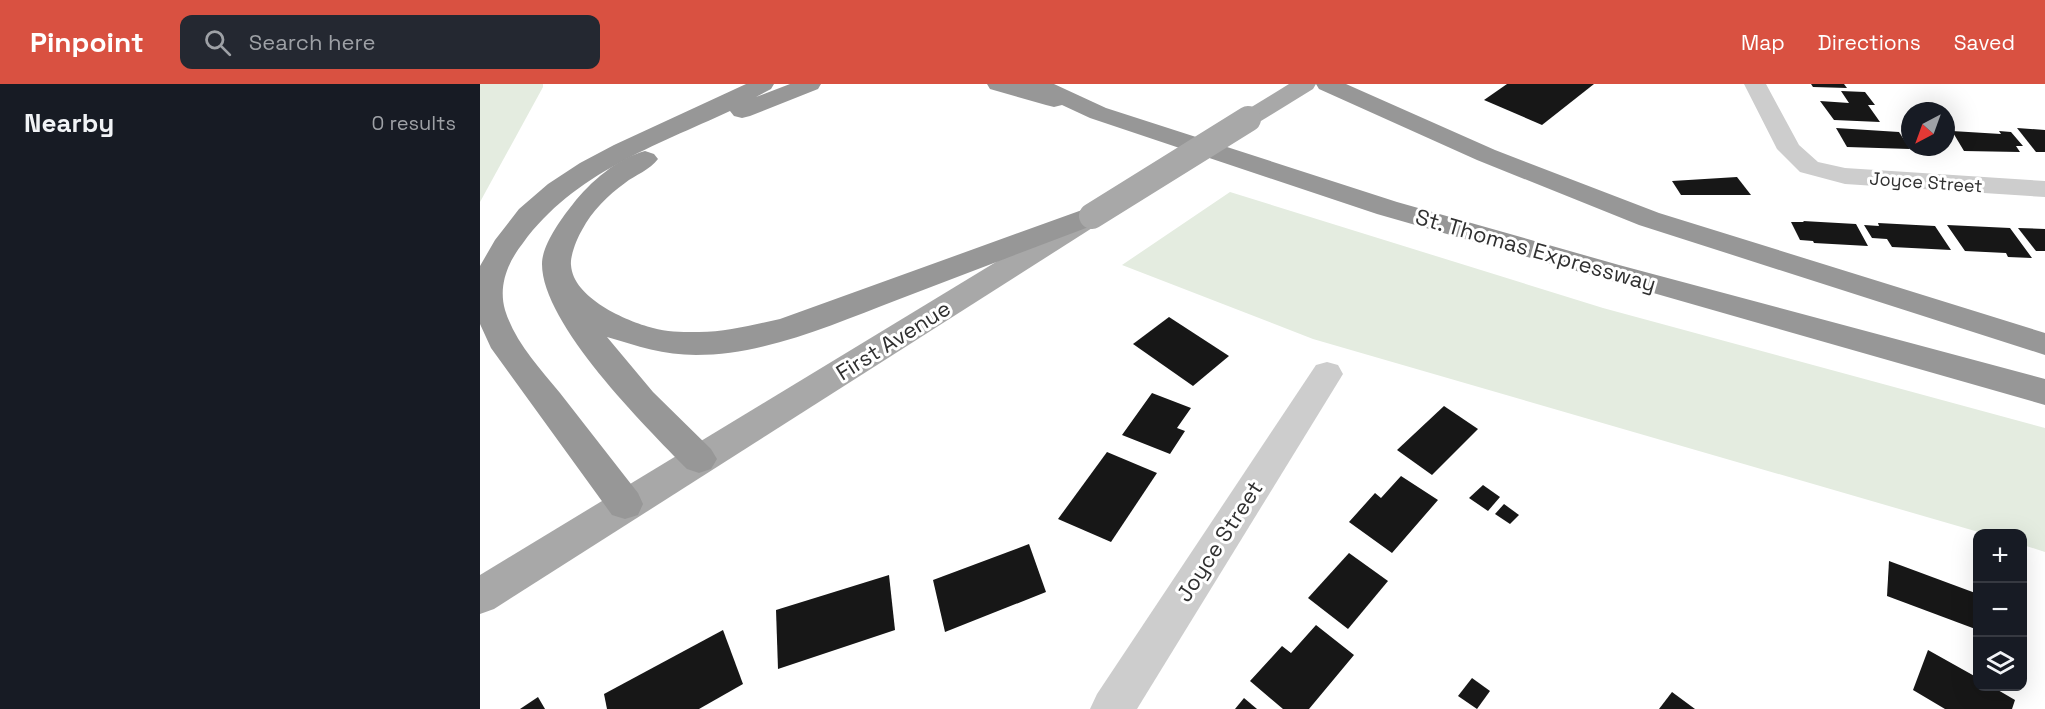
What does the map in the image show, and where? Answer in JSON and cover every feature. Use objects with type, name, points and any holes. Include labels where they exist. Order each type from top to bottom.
[{"type":"highway","points":[[625,504],[507,348],[495,323],[487,297],[494,265],[527,217],[553,194],[596,164],[763,84]]},
{"type":"highway","points":[[699,459],[641,401],[575,318],[565,302],[556,263],[568,229],[592,197],[616,177],[652,154],[696,132],[766,100],[810,84]]},
{"type":"highway","points":[[998,84],[1098,113]]},
{"type":"highway","name":"St. Thomas Expressway","points":[[1035,84],[1098,113],[1387,208],[2045,392]]},
{"type":"highway","points":[[1327,84],[1486,155],[1639,216],[2045,344]]},
{"type":"highway","points":[[559,277],[576,302],[620,330],[659,340],[695,344],[748,338],[829,316],[1092,216]]},
{"type":"main road","name":"First Avenue","points":[[480,596],[1305,84]]},
{"type":"street","name":"Joyce Street","points":[[1755,84],[1789,149],[1809,167],[1845,176],[2045,189]]},
{"type":"street","name":"Joyce Street","points":[[1112,709],[1327,374]]},
{"type":"shaded area","points":[[480,84],[543,84],[543,87],[480,202]]},
{"type":"shaded area","points":[[1230,192],[1603,308],[2045,428],[2045,552],[2027,546],[2027,529],[1973,530],[1313,339],[1122,265]]},
{"type":"building","points":[[1507,84],[1594,84],[1542,125],[1484,100]]},
{"type":"building","points":[[1811,84],[1844,84],[1847,88],[1813,87]]},
{"type":"building","points":[[1841,91],[1865,92],[1875,105],[1868,105],[1880,122],[1834,120],[1820,101],[1849,103]]},
{"type":"building","points":[[1836,128],[1899,132],[1901,135],[1901,149],[1847,147]]},
{"type":"building","points":[[2017,128],[2045,130],[2045,152],[2036,152]]},
{"type":"building","points":[[1955,131],[2001,134],[1999,131],[2011,132],[2023,146],[2016,146],[2020,152],[1964,151],[1955,136]]},
{"type":"building","points":[[1737,177],[1751,195],[1681,195],[1672,181]]},
{"type":"building","points":[[1791,222],[1856,224],[1868,246],[1800,240]]},
{"type":"building","points":[[1878,223],[1935,226],[1951,250],[1892,247],[1887,239],[1872,238],[1864,225],[1879,226]]},
{"type":"building","points":[[1947,225],[2010,228],[2032,258],[2008,257],[2006,253],[1965,251]]},
{"type":"building","points":[[2018,228],[2045,229],[2045,251],[2036,251]]},
{"type":"building","points":[[1169,317],[1229,356],[1193,386],[1133,344]]},
{"type":"building","points":[[1152,393],[1191,408],[1177,428],[1185,431],[1170,454],[1122,435]]},
{"type":"building","points":[[1444,406],[1478,429],[1432,475],[1397,450]]},
{"type":"building","points":[[1107,452],[1157,473],[1111,542],[1058,519]]},
{"type":"building","points":[[1401,476],[1438,500],[1392,553],[1349,522],[1375,493],[1381,498]]},
{"type":"building","points":[[1483,485],[1500,497],[1488,511],[1469,498]]},
{"type":"building","points":[[1504,504],[1519,515],[1510,524],[1495,514]]},
{"type":"building","points":[[1029,544],[1046,592],[945,632],[933,580]]},
{"type":"building","points":[[1349,553],[1388,581],[1348,629],[1308,598]]},
{"type":"building","points":[[1889,561],[1973,592],[1973,628],[1887,596]]},
{"type":"building","points":[[889,575],[895,630],[778,669],[776,610]]},
{"type":"building","points":[[1316,625],[1354,655],[1309,709],[1283,709],[1250,681],[1282,646],[1291,653]]},
{"type":"building","points":[[723,630],[743,684],[699,709],[607,709],[604,694]]},
{"type":"building","points":[[1928,650],[1973,675],[1973,691],[2000,691],[2015,700],[2012,709],[1945,709],[1913,690]]},
{"type":"building","points":[[1472,678],[1490,691],[1477,709],[1458,696]]},
{"type":"building","points":[[1672,692],[1695,709],[1659,709]]},
{"type":"building","points":[[538,697],[545,709],[520,709]]},
{"type":"building","points":[[1244,698],[1257,709],[1235,709]]}]
